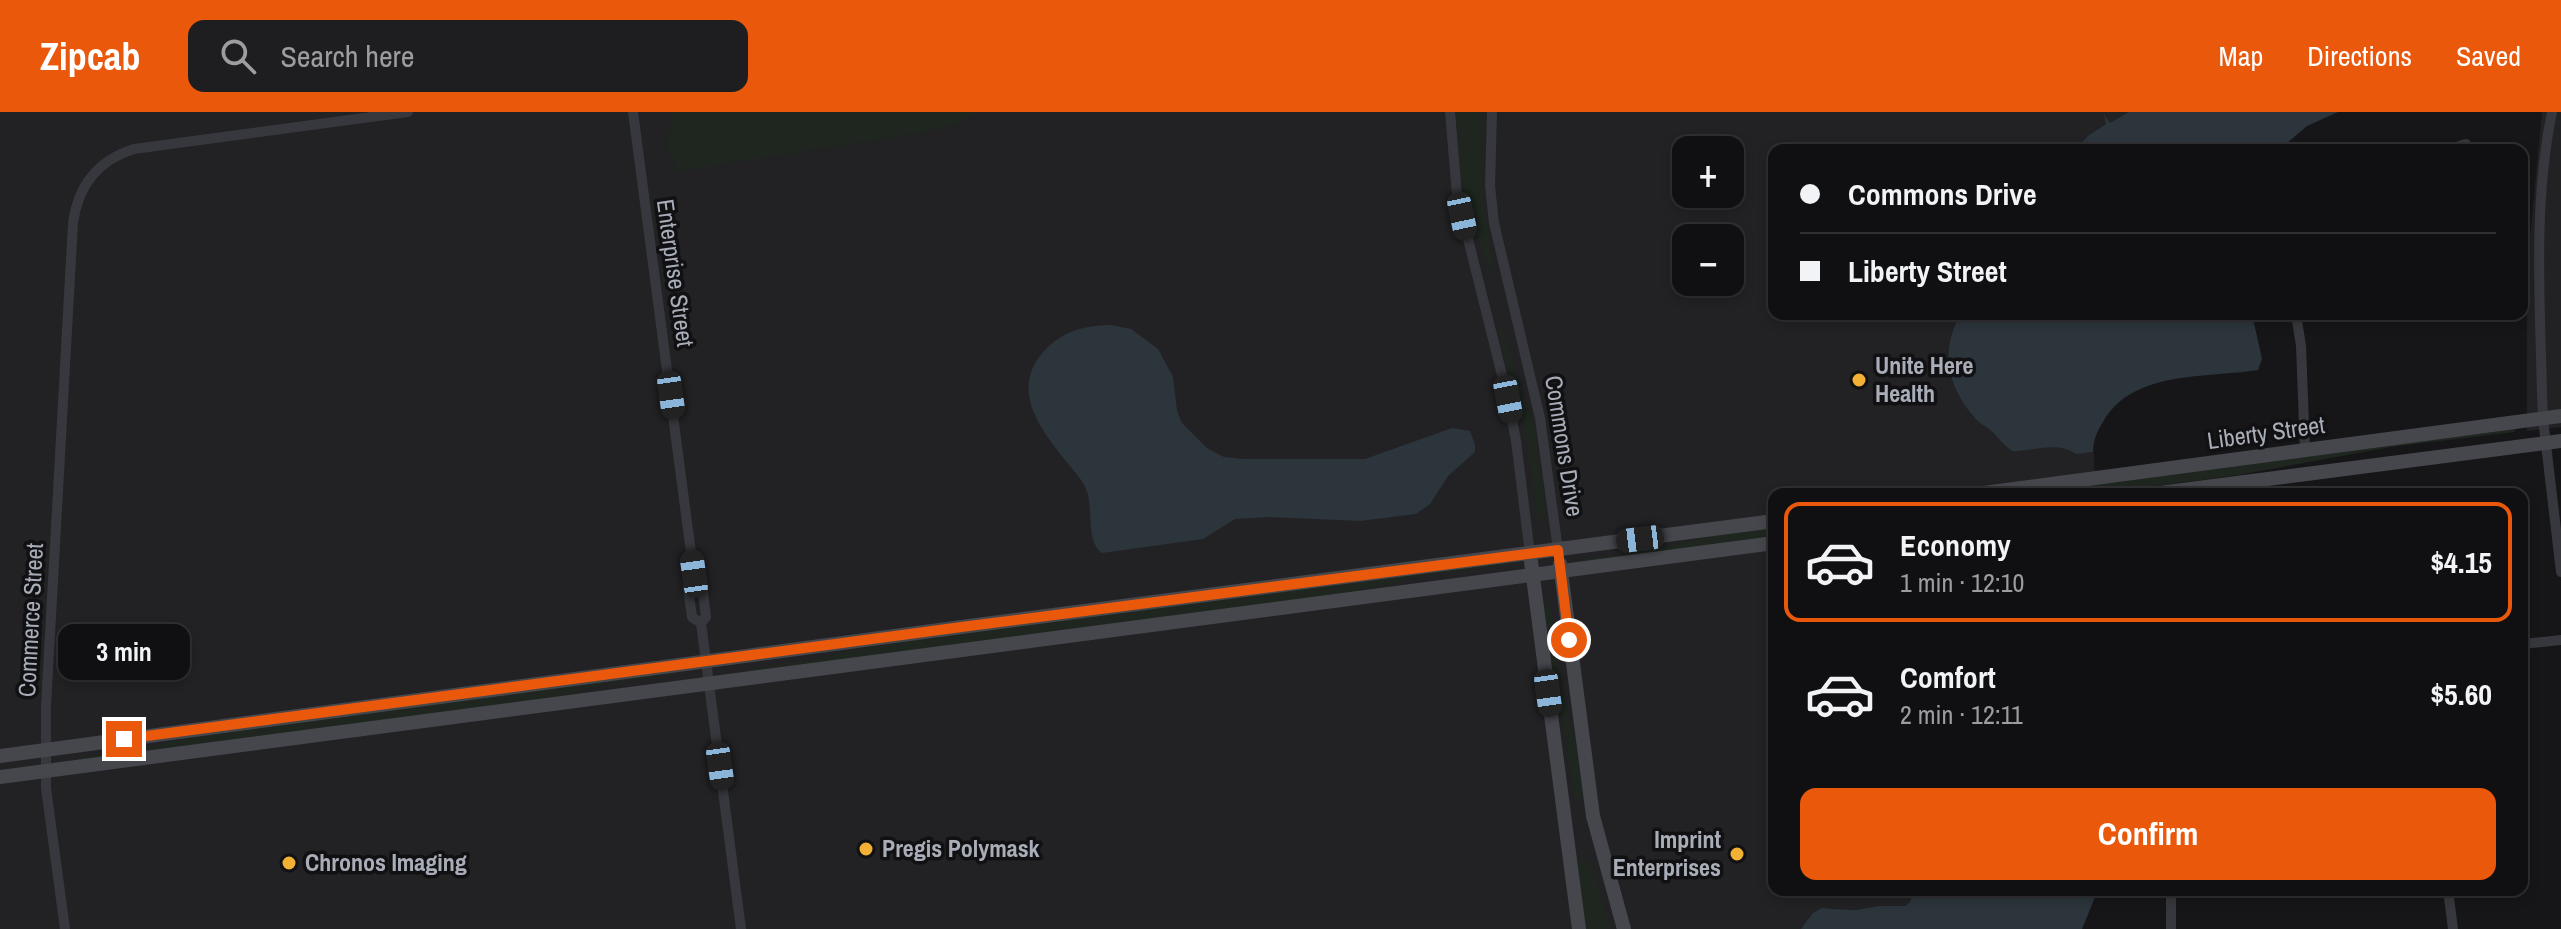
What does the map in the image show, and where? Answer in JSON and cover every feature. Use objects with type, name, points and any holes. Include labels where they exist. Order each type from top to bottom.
[{"type":"street","name":"Commerce Street","points":[[65,929],[46,788],[46,706],[76,202],[87,182],[106,161],[118,154],[146,147],[408,112]]},
{"type":"street","name":"Enterprise Street","points":[[633,112],[695,583],[702,586],[706,617],[701,623],[741,929]]},
{"type":"street","name":"Commons Drive","points":[[1450,112],[1457,195],[1516,441],[1579,929]]},
{"type":"street","name":"Commons Drive","points":[[1492,112],[1490,186],[1494,223],[1540,418],[1593,816],[1624,929]]},
{"type":"street","points":[[2552,112],[2541,206],[2543,419],[2553,442],[2561,572]]},
{"type":"street","points":[[2297,320],[2301,346],[2305,450]]},
{"type":"street","name":"Liberty Street","points":[[2021,488],[2561,416]]},
{"type":"street","name":"Liberty Street","points":[[2198,488],[2553,442]]},
{"type":"street","points":[[0,756],[1768,522]]},
{"type":"street","points":[[0,777],[1768,544]]},
{"type":"street","points":[[2528,643],[2561,640]]},
{"type":"street","points":[[2171,896],[2171,929]]},
{"type":"street","points":[[2449,896],[2453,929]]},
{"type":"shaded area","points":[[0,112],[2288,112],[2252,144],[1768,144],[1768,320],[2119,320],[2093,444],[2096,488],[1768,488],[1768,896],[1912,896],[1905,906],[1855,910],[1831,908],[1801,929],[0,929]]},
{"type":"shaded area","points":[[673,112],[982,112],[929,131],[677,172],[666,145]]},
{"type":"shaded area","points":[[1456,112],[1483,112],[1483,189],[1494,265],[1490,270],[1459,171]]},
{"type":"shaded area","points":[[2129,112],[2338,112],[2307,126],[2286,144],[2081,144],[2106,124],[2104,115],[2110,123]]},
{"type":"shaded area","points":[[2542,112],[2561,112],[2561,427],[2527,431],[2527,320],[2528,259]]},
{"type":"shaded area","points":[[1958,320],[2253,320],[2262,359],[2258,370],[2172,380],[2132,393],[2116,405],[2103,422],[2093,452],[2076,454],[2053,447],[2012,451],[1975,418],[1958,394],[1949,355]]},
{"type":"shaded area","points":[[1110,325],[1131,329],[1158,349],[1173,377],[1177,411],[1182,423],[1208,449],[1224,457],[1365,459],[1452,428],[1470,431],[1475,452],[1448,476],[1430,504],[1416,514],[1360,521],[1269,517],[1235,519],[1203,539],[1102,553],[1093,540],[1086,489],[1038,421],[1029,393],[1029,379],[1044,351],[1058,339],[1082,328]]},
{"type":"shaded area","points":[[1501,326],[1535,431],[1546,515],[1542,520],[1538,519],[1537,514],[1525,429],[1514,398],[1498,330]]},
{"type":"shaded area","points":[[2515,429],[2515,432],[2391,447],[2239,475],[2141,488],[2068,488]]},
{"type":"shaded area","points":[[1768,528],[1768,538],[1574,561],[1656,549],[1726,532]]},
{"type":"shaded area","points":[[1508,562],[1508,565],[1422,576],[1356,592],[745,672],[746,669],[810,660],[876,645]]},
{"type":"shaded area","points":[[1544,604],[1551,607],[1562,692],[1575,740],[1583,795],[1579,800],[1574,796],[1567,744],[1554,692]]},
{"type":"shaded area","points":[[673,672],[673,675],[611,683],[547,699],[81,760],[82,757],[135,750],[199,735]]},
{"type":"shaded area","points":[[1583,858],[1590,862],[1611,929],[1585,929],[1577,865],[1578,860]]},
{"type":"shaded area","points":[[1912,896],[2096,896],[2082,929],[1801,929],[1813,913],[1822,908],[1855,910],[1905,906]]},
{"type":"place","name":"Unite Here Health","points":[[1859,380]]},
{"type":"place","name":"Pregis Polymask","points":[[866,849]]},
{"type":"place","name":"Imprint Enterprises","points":[[1737,854]]},
{"type":"place","name":"Chronos Imaging","points":[[289,863]]},
{"type":"route","points":[[124,739],[1558,550],[1569,640]]}]
